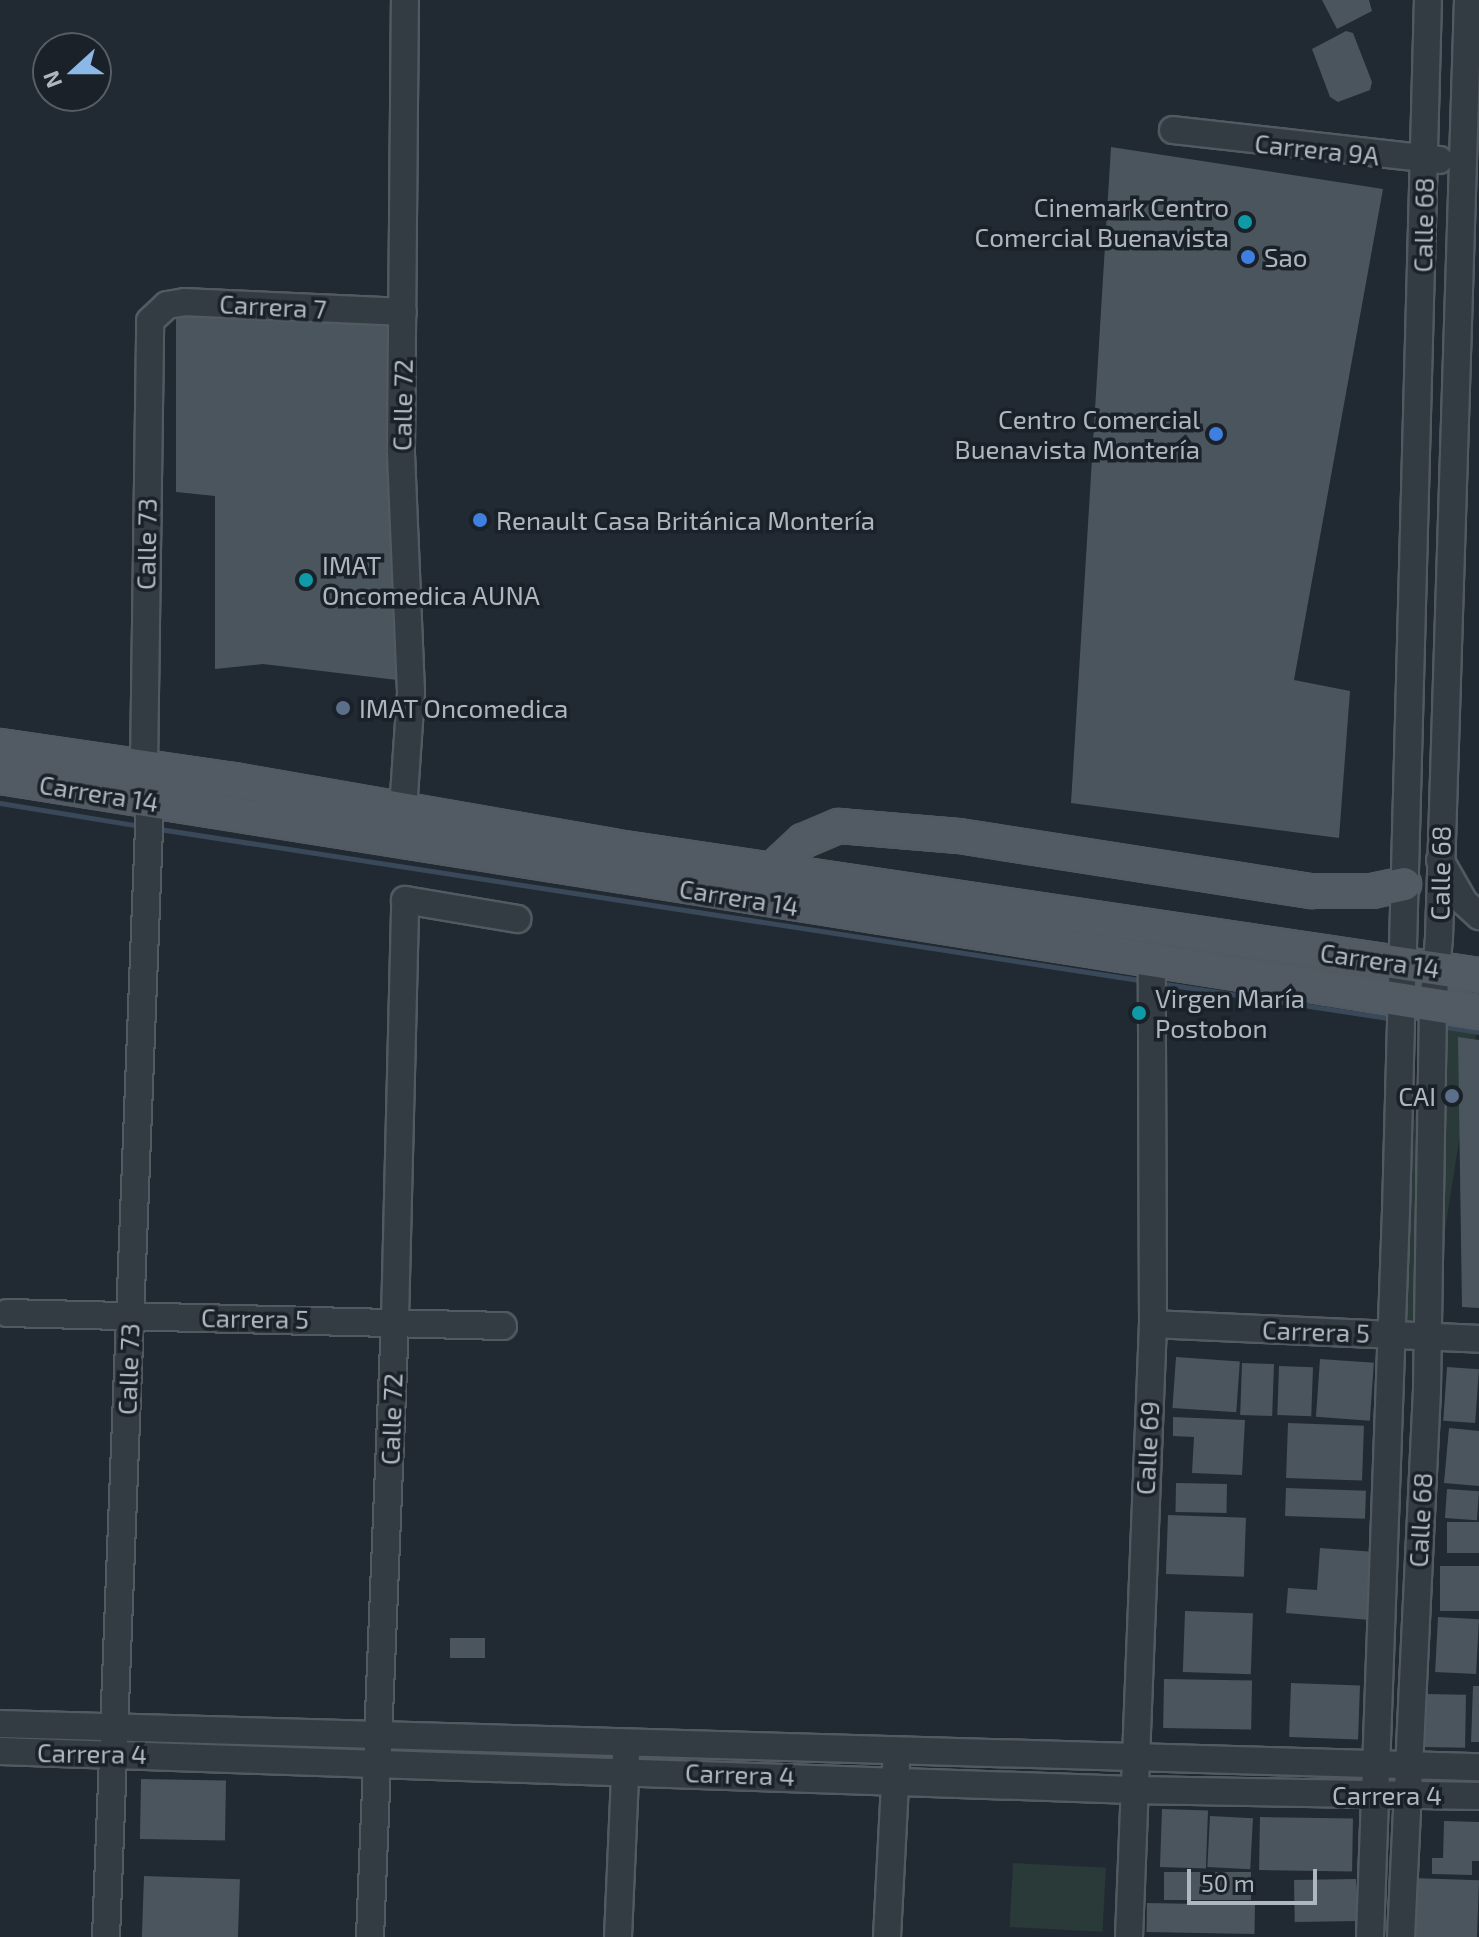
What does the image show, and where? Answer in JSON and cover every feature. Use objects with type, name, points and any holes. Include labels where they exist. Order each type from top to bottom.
[{"type":"main road","name":"Carrera 14","points":[[0,746],[1479,975]]},
{"type":"main road","name":"Carrera 14","points":[[0,777],[149,808],[1152,969],[1399,1021],[1433,1014],[1479,1012]]},
{"type":"main road","points":[[774,868],[803,841],[839,826],[959,836],[1312,891],[1372,891],[1404,884]]},
{"type":"street","name":"Calle 72","points":[[403,810],[411,692],[401,450],[405,0]]},
{"type":"street","name":"Calle 68","points":[[1370,1937],[1419,434],[1428,0]]},
{"type":"street","name":"Calle 68","points":[[1401,1937],[1428,1336],[1433,1014],[1456,436],[1468,0]]},
{"type":"street","name":"Carrera 9A","points":[[1173,130],[1463,162]]},
{"type":"street","name":"Carrera 7","points":[[150,321],[167,305],[185,302],[403,312]]},
{"type":"street","name":"Calle 73","points":[[144,767],[150,321]]},
{"type":"street","points":[[1419,434],[1456,436]]},
{"type":"street","name":"Calle 73","points":[[106,1937],[149,808]]},
{"type":"street","points":[[1440,859],[1464,902],[1479,916]]},
{"type":"street","name":"Calle 72","points":[[370,1937],[395,1320],[405,900],[517,919]]},
{"type":"street","name":"Calle 69","points":[[1129,1937],[1133,1755],[1153,1324],[1152,969]]},
{"type":"street","name":"Carrera 5","points":[[7,1313],[395,1320],[503,1326]]},
{"type":"street","name":"Carrera 5","points":[[1153,1324],[1479,1339]]},
{"type":"street","name":"Carrera 4","points":[[0,1724],[237,1757],[1132,1790],[1479,1796]]},
{"type":"street","points":[[237,1757],[243,1730]]},
{"type":"street","name":"Carrera 4","points":[[0,1751],[243,1730],[1479,1767]]},
{"type":"street","points":[[490,1736],[493,1765]]},
{"type":"street","points":[[618,1937],[627,1740]]},
{"type":"street","points":[[887,1937],[898,1751]]},
{"type":"shaded area","points":[[1433,1005],[1479,1012],[1479,1015],[1428,1339],[1381,1332]]},
{"type":"shaded area","points":[[1013,1863],[1106,1868],[1103,1932],[1010,1927]]},
{"type":"building","points":[[1322,0],[1369,0],[1372,11],[1337,29]]},
{"type":"building","points":[[1346,31],[1353,33],[1372,82],[1370,90],[1338,102],[1330,97],[1312,49]]},
{"type":"building","name":"Centro Comercial Buenavista Montería","points":[[1111,147],[1383,189],[1294,680],[1350,691],[1339,838],[1071,803]]},
{"type":"building","name":"IMAT Oncomedica AUNA","points":[[176,315],[396,326],[397,680],[263,664],[215,669],[215,496],[176,492]]},
{"type":"building","points":[[1458,1037],[1479,1040],[1479,1308],[1462,1307]]},
{"type":"building","points":[[1176,1357],[1240,1361],[1236,1412],[1172,1408]]},
{"type":"building","points":[[1320,1359],[1374,1363],[1370,1421],[1316,1417]]},
{"type":"building","points":[[1242,1363],[1274,1364],[1272,1416],[1240,1415]]},
{"type":"building","points":[[1279,1366],[1313,1367],[1311,1416],[1277,1415]]},
{"type":"building","points":[[1447,1367],[1479,1369],[1475,1423],[1443,1421]]},
{"type":"building","points":[[1173,1417],[1245,1420],[1242,1475],[1192,1473],[1194,1437],[1173,1436]]},
{"type":"building","points":[[1288,1423],[1364,1426],[1362,1481],[1286,1478]]},
{"type":"building","points":[[1449,1428],[1479,1431],[1479,1486],[1444,1483]]},
{"type":"building","points":[[1176,1483],[1227,1484],[1226,1513],[1175,1512]]},
{"type":"building","points":[[1286,1488],[1366,1491],[1365,1519],[1285,1516]]},
{"type":"building","points":[[1447,1489],[1479,1491],[1477,1520],[1445,1518]]},
{"type":"building","points":[[1168,1515],[1246,1518],[1244,1577],[1166,1574]]},
{"type":"building","points":[[1447,1522],[1479,1522],[1479,1553],[1447,1553]]},
{"type":"building","points":[[1320,1548],[1376,1552],[1370,1620],[1286,1613],[1288,1588],[1317,1590]]},
{"type":"building","points":[[1440,1566],[1479,1566],[1479,1611],[1440,1611]]},
{"type":"building","points":[[1185,1611],[1253,1613],[1251,1674],[1183,1672]]},
{"type":"building","points":[[1438,1617],[1479,1619],[1476,1674],[1435,1672]]},
{"type":"building","points":[[450,1638],[485,1638],[485,1658],[450,1658]]},
{"type":"building","points":[[1164,1679],[1252,1681],[1251,1730],[1163,1728]]},
{"type":"building","points":[[1291,1683],[1360,1685],[1358,1739],[1289,1737]]},
{"type":"building","points":[[1473,1686],[1479,1686],[1479,1742],[1471,1742]]},
{"type":"building","points":[[1424,1694],[1466,1695],[1465,1748],[1423,1747]]},
{"type":"building","points":[[141,1779],[226,1780],[225,1840],[140,1839]]},
{"type":"building","points":[[1162,1809],[1208,1811],[1206,1869],[1160,1867]]},
{"type":"building","points":[[1210,1816],[1253,1818],[1250,1869],[1207,1867]]},
{"type":"building","points":[[1260,1817],[1353,1819],[1352,1872],[1259,1870]]},
{"type":"building","points":[[1444,1821],[1479,1822],[1479,1861],[1472,1861],[1472,1875],[1432,1874],[1432,1858],[1443,1858]]},
{"type":"building","points":[[1164,1872],[1251,1872],[1251,1900],[1164,1900]]},
{"type":"building","points":[[144,1876],[240,1879],[238,1937],[142,1937]]},
{"type":"building","points":[[1412,1878],[1479,1880],[1477,1937],[1410,1937]]},
{"type":"building","points":[[1356,1879],[1357,1921],[1295,1922],[1294,1880]]},
{"type":"building","points":[[1147,1903],[1255,1905],[1254,1934],[1146,1932]]},
{"type":"waterway","points":[[0,803],[141,826]]},
{"type":"waterway","points":[[159,829],[1145,981]]},
{"type":"waterway","points":[[1159,983],[1394,1019]]},
{"type":"waterway","points":[[1440,1026],[1479,1032]]},
{"type":"place","name":"Cinemark Centro Comercial Buenavista","points":[[1245,222]]},
{"type":"place","name":"Sao","points":[[1248,257]]},
{"type":"place","name":"Centro Comercial Buenavista Montería","points":[[1216,434]]},
{"type":"place","name":"Renault Casa Británica Montería","points":[[480,520]]},
{"type":"place","name":"IMAT Oncomedica AUNA","points":[[306,580]]},
{"type":"place","name":"IMAT Oncomedica","points":[[343,708]]},
{"type":"place","name":"Virgen María Postobon","points":[[1139,1013]]},
{"type":"place","name":"CAI","points":[[1452,1096]]}]
